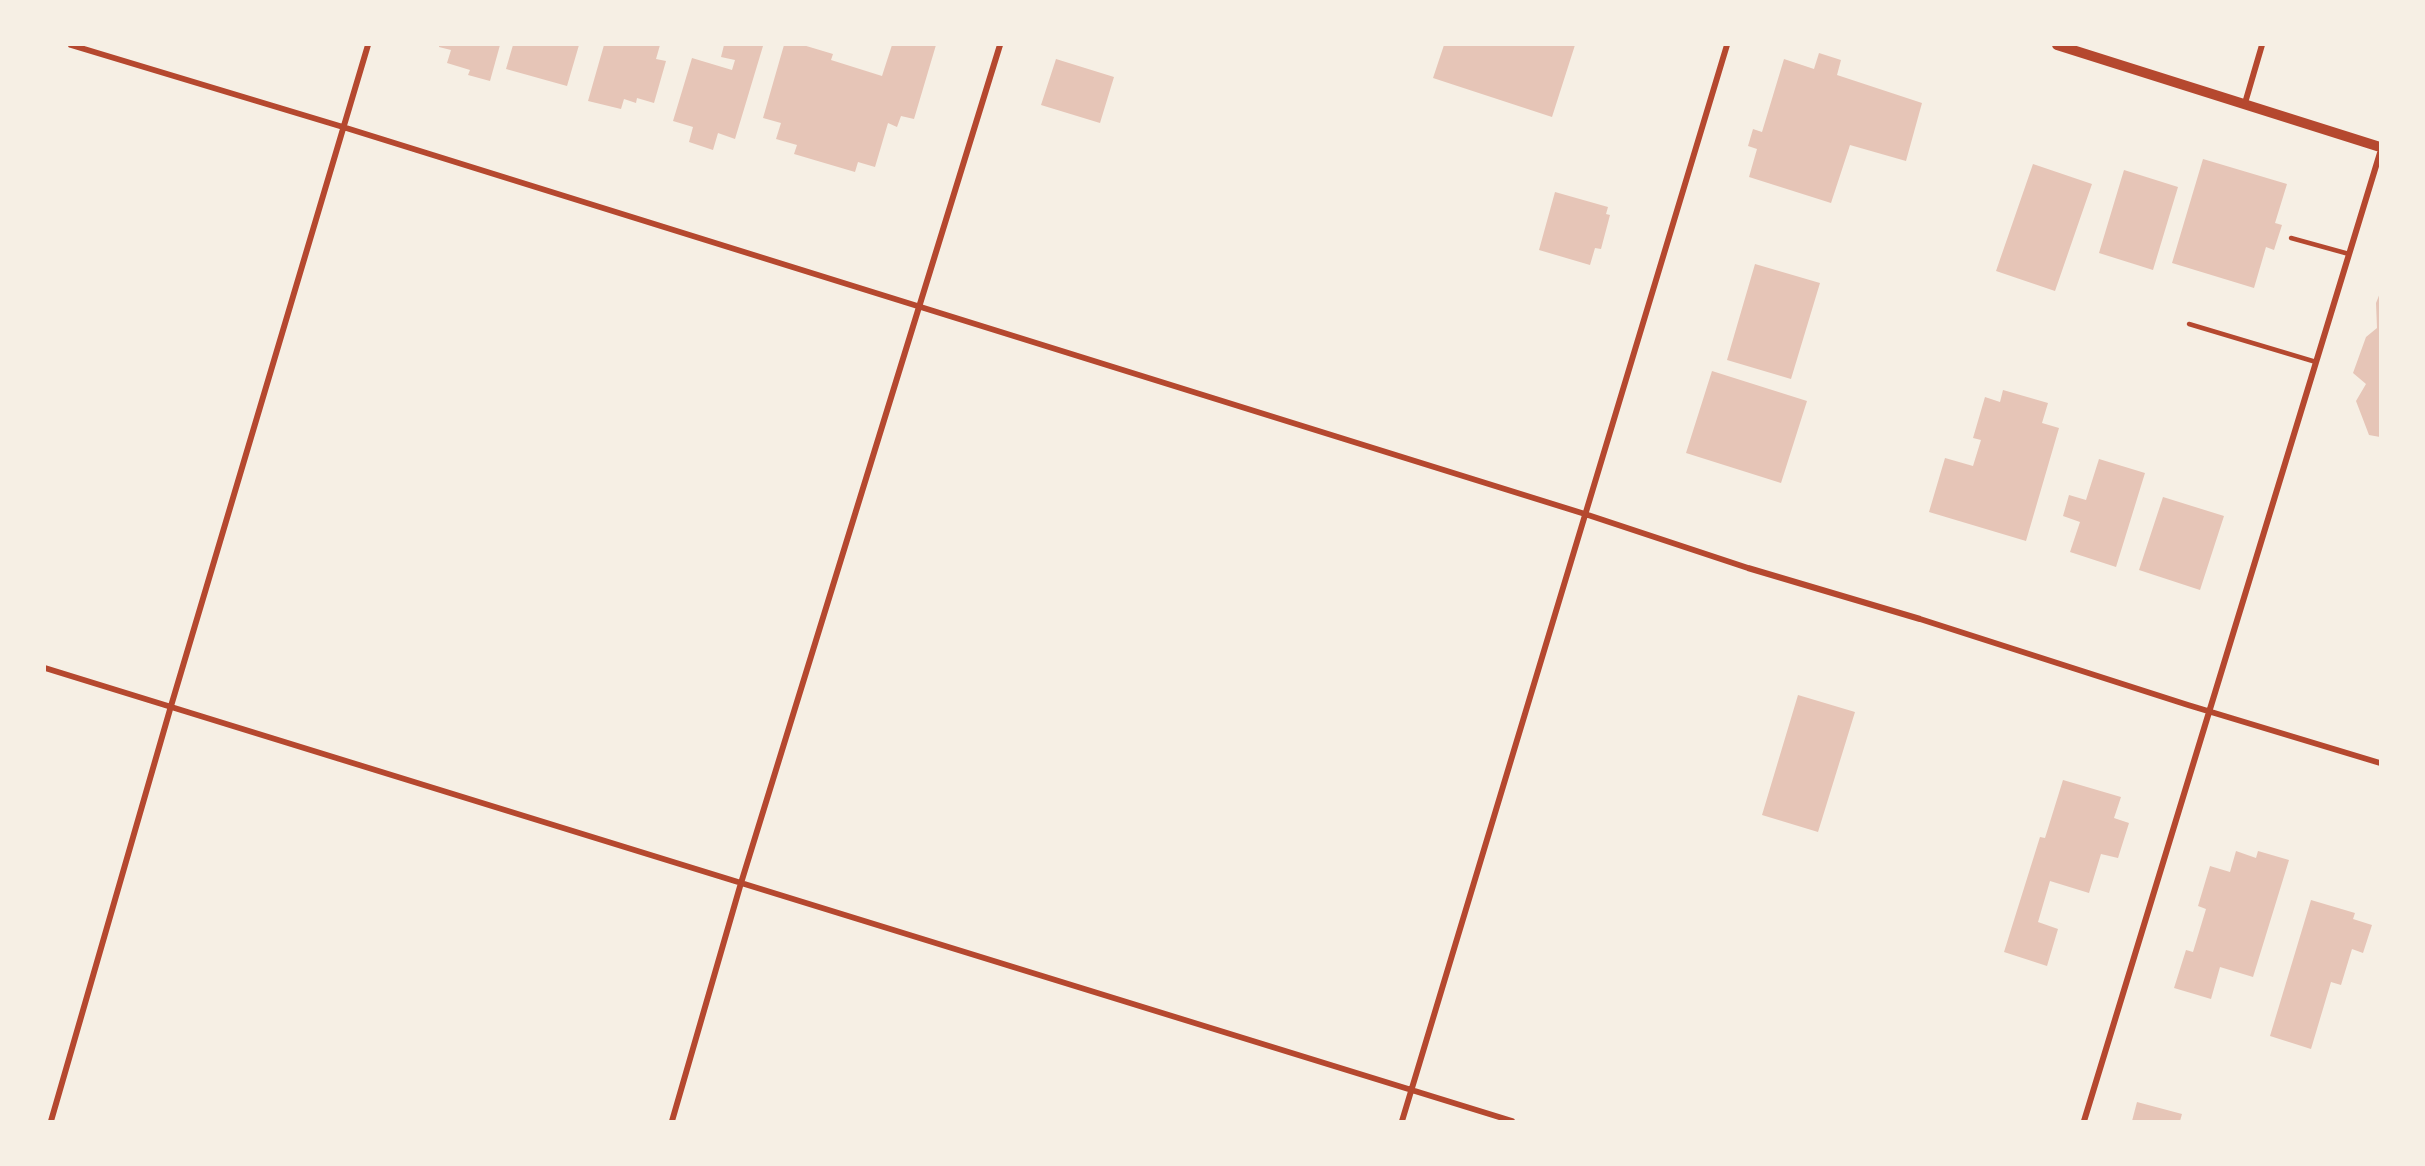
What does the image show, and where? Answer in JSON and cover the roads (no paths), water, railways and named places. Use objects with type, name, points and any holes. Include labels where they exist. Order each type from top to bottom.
[{"type":"street","points":[[71,45],[920,307],[1585,514],[1748,568],[2380,763]]},
{"type":"street","points":[[51,1121],[171,706],[368,45]]},
{"type":"street","points":[[672,1121],[741,883],[1000,45]]},
{"type":"street","points":[[1402,1121],[1727,45]]},
{"type":"street","points":[[2057,45],[2380,147]]},
{"type":"street","points":[[2245,103],[2262,45]]},
{"type":"street","points":[[2084,1121],[2380,153]]},
{"type":"street","points":[[45,668],[1512,1121]]},
{"type":"lane","points":[[2291,238],[2349,254]]},
{"type":"lane","points":[[2188,324],[2316,362]]}]
